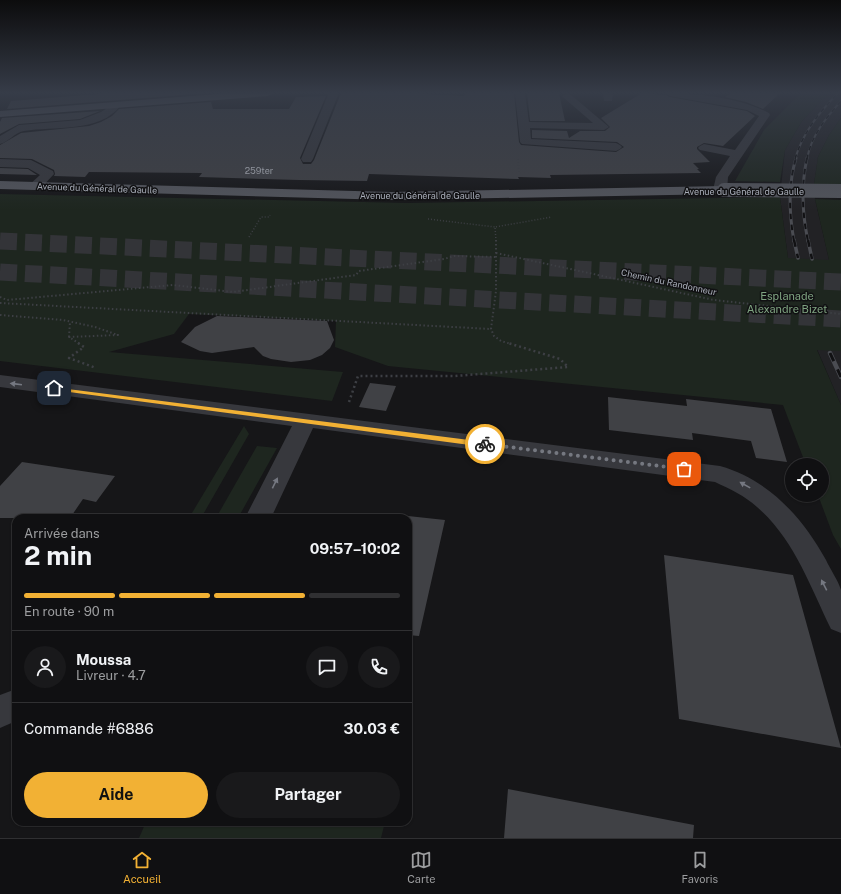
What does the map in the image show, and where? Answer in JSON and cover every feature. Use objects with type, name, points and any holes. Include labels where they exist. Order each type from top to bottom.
[{"type":"main road","name":"Avenue du Général de Gaulle","points":[[0,185],[391,196],[522,195],[722,190],[841,192]]},
{"type":"street","points":[[0,141],[13,132]]},
{"type":"street","points":[[307,159],[318,132]]},
{"type":"street","points":[[525,132],[526,142],[616,147]]},
{"type":"street","points":[[722,190],[722,177],[753,132]]},
{"type":"street","points":[[704,148],[738,154]]},
{"type":"street","points":[[0,163],[31,164],[48,174],[34,186]]},
{"type":"street","points":[[0,382],[720,474],[751,489],[788,522],[800,539],[841,620]]},
{"type":"street","points":[[260,514],[305,421]]},
{"type":"street","points":[[0,712],[12,706]]},
{"type":"path","points":[[522,195],[517,147],[526,142]]},
{"type":"path","points":[[249,237],[261,216],[268,217]]},
{"type":"path","points":[[348,405],[358,376],[455,376],[568,367],[560,359],[501,340],[494,336],[491,329],[497,281],[496,253],[498,247],[495,227],[557,216]]},
{"type":"path","name":"Chemin du Randonneur","points":[[496,253],[714,300],[841,314]]},
{"type":"path","points":[[0,298],[7,300],[173,285],[233,292],[356,275],[359,271],[444,259],[454,256],[496,258]]},
{"type":"path","points":[[0,303],[491,329]]},
{"type":"path","points":[[0,315],[54,318],[96,327],[118,335],[69,337]]},
{"type":"path","points":[[69,337],[70,322]]},
{"type":"path","points":[[69,337],[84,347],[69,358],[101,370]]},
{"type":"shaded area","points":[[795,132],[831,132],[818,157],[814,184],[815,199],[829,260],[841,291],[841,405],[817,349],[788,258],[780,197],[785,150]]},
{"type":"green space","points":[[763,132],[795,132],[785,150],[780,182],[735,181]]},
{"type":"green space","points":[[831,132],[841,132],[841,185],[814,184],[818,157]]},
{"type":"green space","name":"Esplanade Alexandre Bizet","points":[[0,194],[407,203],[780,197],[788,258],[829,260],[815,199],[841,200],[841,351],[817,350],[841,405],[841,549],[833,535],[821,502],[829,502],[829,458],[803,458],[783,405],[388,366],[335,347],[336,321],[189,314],[174,334],[109,352],[343,372],[332,401],[0,361]]},
{"type":"green space","points":[[244,426],[249,434],[203,514],[191,514]]},
{"type":"green space","points":[[257,446],[277,448],[240,514],[218,514]]},
{"type":"green space","points":[[144,826],[384,826],[381,838],[139,838]]},
{"type":"building","points":[[30,132],[311,132],[300,158],[303,164],[311,164],[325,132],[518,132],[519,142],[521,145],[616,152],[624,147],[617,142],[532,138],[532,132],[567,132],[569,138],[578,132],[738,132],[723,146],[704,143],[697,147],[697,149],[710,162],[693,163],[701,173],[550,175],[551,178],[518,177],[519,179],[369,174],[367,181],[299,180],[199,177],[202,173],[89,172],[85,177],[54,176],[54,170],[32,159],[0,158],[0,145],[21,133]]},
{"type":"building","points":[[0,168],[28,169],[37,175],[0,174]]},
{"type":"building","points":[[217,316],[327,321],[334,340],[330,348],[322,355],[310,360],[291,362],[271,359],[263,356],[254,347],[212,353],[200,351],[181,342],[195,327]]},
{"type":"building","points":[[370,383],[396,386],[386,411],[359,407]]},
{"type":"building","points":[[608,397],[687,406],[686,399],[771,409],[786,458],[785,462],[756,458],[751,441],[692,433],[693,440],[609,430]]},
{"type":"building","points":[[22,462],[115,476],[96,502],[83,499],[73,514],[12,514],[12,518],[0,518],[0,486]]},
{"type":"building","points":[[412,516],[445,520],[419,636],[412,635]]},
{"type":"building","points":[[664,555],[793,575],[841,748],[679,719]]},
{"type":"building","points":[[508,789],[694,825],[693,838],[504,838]]},
{"type":"tunnel","points":[[0,241],[841,282]]},
{"type":"tunnel","points":[[0,272],[841,319]]},
{"type":"railway","points":[[795,159],[798,149],[807,132]]},
{"type":"railway","points":[[807,159],[812,143],[818,132]]},
{"type":"railway","points":[[794,241],[790,200],[793,168],[796,158]]},
{"type":"railway","points":[[807,158],[803,200],[804,220],[808,241]]},
{"type":"railway","points":[[794,240],[798,258]]},
{"type":"railway","points":[[808,240],[812,259]]},
{"type":"railway","points":[[830,353],[841,377]]},
{"type":"way so far","points":[[485,444],[684,469]]},
{"type":"route","points":[[54,388],[485,444]]}]
